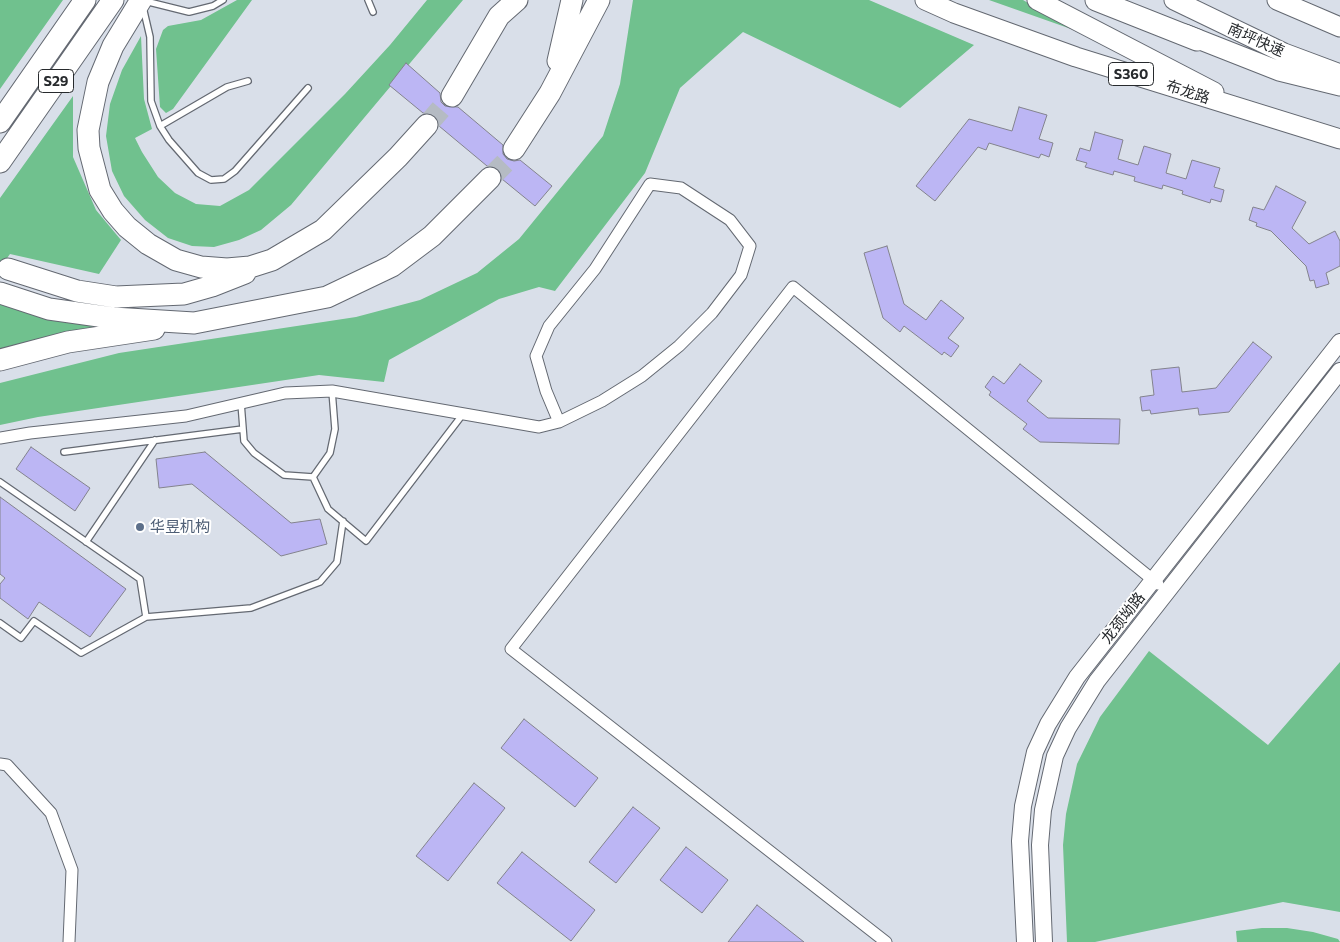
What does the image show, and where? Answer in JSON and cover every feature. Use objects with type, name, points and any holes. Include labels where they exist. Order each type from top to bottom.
[{"type":"highway","name":"S29","points":[[0,122],[85,0]]},
{"type":"highway","name":"S29","points":[[0,162],[112,0]]},
{"type":"highway","points":[[142,0],[113,46],[92,104],[88,130],[89,148],[100,190],[127,226],[148,244],[176,260],[201,267],[227,269],[250,267],[272,260]]},
{"type":"highway","points":[[452,96],[501,8],[517,0]]},
{"type":"highway","points":[[550,93],[572,0]]},
{"type":"highway","points":[[514,149],[550,93],[598,0]]},
{"type":"highway","points":[[1096,0],[1197,40]]},
{"type":"highway","points":[[8,270],[78,291],[116,297],[151,297],[184,294],[212,286],[272,260],[323,230],[398,157],[427,125]]},
{"type":"highway","points":[[0,360],[68,342],[194,323],[327,296],[392,266],[432,236],[490,178]]},
{"type":"highway","points":[[0,293],[48,309],[113,318],[194,323]]},
{"type":"main road","name":"布龙路","points":[[925,0],[954,13],[1076,57],[1340,139]]},
{"type":"main road","points":[[1037,0],[1268,118]]},
{"type":"main road","points":[[1117,0],[1197,40],[1279,71],[1340,86]]},
{"type":"main road","name":"南坪快速","points":[[1174,0],[1284,53],[1340,74]]},
{"type":"main road","points":[[1278,0],[1340,27]]},
{"type":"main road","name":"龙颈坳路","points":[[1025,942],[1020,841],[1023,806],[1035,752],[1048,724],[1066,693],[1340,342]]},
{"type":"main road","name":"龙颈坳路","points":[[1044,942],[1040,845],[1043,810],[1055,756],[1068,728],[1096,681],[1340,371]]},
{"type":"street","points":[[0,438],[30,432],[186,416],[285,394],[332,391],[539,427],[559,422],[602,401],[642,376],[679,346],[712,313],[741,275],[750,246],[730,220],[682,188],[650,184],[595,270],[549,326],[536,356],[546,391],[559,422]]},
{"type":"street","points":[[878,940],[511,649],[793,287],[1167,591]]},
{"type":"street","points":[[0,764],[7,765],[51,813],[72,870],[69,942]]},
{"type":"lane","points":[[223,0],[213,6],[189,12],[142,0],[150,37],[151,101],[160,126],[169,140],[198,173],[211,180],[224,179],[234,171],[308,88]]},
{"type":"lane","points":[[368,0],[373,12]]},
{"type":"lane","points":[[160,126],[227,87],[248,80]]},
{"type":"lane","points":[[313,477],[330,453],[334,437],[332,391]]},
{"type":"lane","points":[[241,403],[244,441],[254,453],[284,475],[313,477]]},
{"type":"lane","points":[[313,477],[328,509],[366,540],[463,414]]},
{"type":"lane","points":[[64,452],[243,429]]},
{"type":"lane","points":[[86,542],[155,440]]},
{"type":"lane","points":[[0,482],[140,579],[146,618]]},
{"type":"lane","points":[[0,623],[21,638],[34,621],[81,653],[146,618],[251,608],[320,582],[336,562],[342,521]]},
{"type":"green space","points":[[0,0],[63,0],[0,89]]},
{"type":"green space","points":[[237,0],[252,0],[173,109],[166,113],[160,107],[156,49],[163,30],[168,26],[201,20]]},
{"type":"green space","points":[[427,0],[463,0],[291,205],[261,230],[239,240],[214,247],[192,246],[168,238],[145,220],[124,196],[112,171],[106,136],[110,104],[122,70],[141,36],[144,99],[152,129],[135,138],[158,177],[175,193],[196,204],[220,206],[249,190],[345,94],[390,45]]},
{"type":"green space","points":[[633,0],[869,0],[974,45],[900,108],[743,32],[680,88],[645,173],[555,291],[539,287],[499,299],[389,360],[384,382],[319,375],[38,417],[0,425],[0,383],[119,353],[356,317],[420,300],[477,273],[519,239],[603,136],[620,84]]},
{"type":"green space","points":[[989,0],[1023,0],[1074,30]]},
{"type":"green space","points":[[73,96],[73,157],[96,210],[121,240],[99,274],[10,254],[0,268],[0,198]]},
{"type":"green space","points":[[0,300],[120,334],[0,360]]},
{"type":"green space","points":[[1149,651],[1268,745],[1340,662],[1340,912],[1283,902],[1095,942],[1067,942],[1063,845],[1066,814],[1077,764],[1100,717]]},
{"type":"green space","points":[[1287,928],[1313,932],[1338,939],[1340,942],[1237,942],[1236,931]]},
{"type":"building","points":[[406,63],[440,93],[441,102],[445,106],[458,107],[503,145],[503,154],[507,159],[520,160],[552,186],[535,206],[502,179],[498,169],[487,166],[439,126],[435,115],[423,113],[389,85]]},
{"type":"building","points":[[1019,107],[1047,115],[1039,139],[1053,143],[1049,157],[1041,154],[1039,158],[989,143],[986,150],[978,147],[935,201],[916,186],[969,119],[1012,131]]},
{"type":"building","points":[[1095,132],[1123,140],[1118,159],[1138,165],[1144,146],[1171,154],[1166,173],[1186,179],[1192,160],[1220,168],[1214,187],[1224,190],[1221,202],[1211,199],[1210,203],[1182,194],[1183,191],[1163,185],[1162,189],[1134,181],[1135,177],[1114,171],[1113,175],[1085,167],[1087,163],[1076,160],[1080,148],[1090,151]]},
{"type":"building","points":[[1276,186],[1306,202],[1292,228],[1309,244],[1335,231],[1340,241],[1340,266],[1326,273],[1329,284],[1316,288],[1314,280],[1310,281],[1306,266],[1271,231],[1256,226],[1257,223],[1249,220],[1253,207],[1264,210]]},
{"type":"building","points":[[887,246],[904,304],[926,320],[941,300],[964,318],[948,338],[959,346],[951,357],[944,352],[942,355],[904,326],[900,332],[883,318],[864,253]]},
{"type":"building","points":[[1253,342],[1272,357],[1229,412],[1199,415],[1198,408],[1151,414],[1150,410],[1142,411],[1140,397],[1154,395],[1151,370],[1179,367],[1182,392],[1216,388]]},
{"type":"building","points":[[1020,364],[1042,381],[1027,401],[1048,418],[1120,419],[1119,444],[1040,442],[1023,429],[1027,424],[989,395],[991,392],[985,387],[993,376],[1004,384]]},
{"type":"building","points":[[31,447],[90,488],[75,511],[16,469]]},
{"type":"building","points":[[205,452],[291,523],[320,519],[327,544],[281,556],[192,484],[159,488],[156,459]]},
{"type":"building","points":[[0,497],[126,589],[90,637],[39,602],[28,619],[0,598],[0,584],[5,578],[0,574]]},
{"type":"building","points":[[524,719],[598,778],[575,807],[501,748]]},
{"type":"building","points":[[474,783],[505,808],[448,881],[416,856]]},
{"type":"building","points":[[633,807],[660,828],[616,883],[589,862]]},
{"type":"building","points":[[686,847],[728,880],[702,913],[660,880]]},
{"type":"building","points":[[522,852],[595,910],[571,941],[497,883]]},
{"type":"building","points":[[757,905],[804,942],[728,942]]},
{"type":"tunnel","points":[[427,125],[452,96]]},
{"type":"tunnel","points":[[490,178],[505,163],[514,149]]},
{"type":"place","name":"华昱机构","points":[[140,527]]}]
